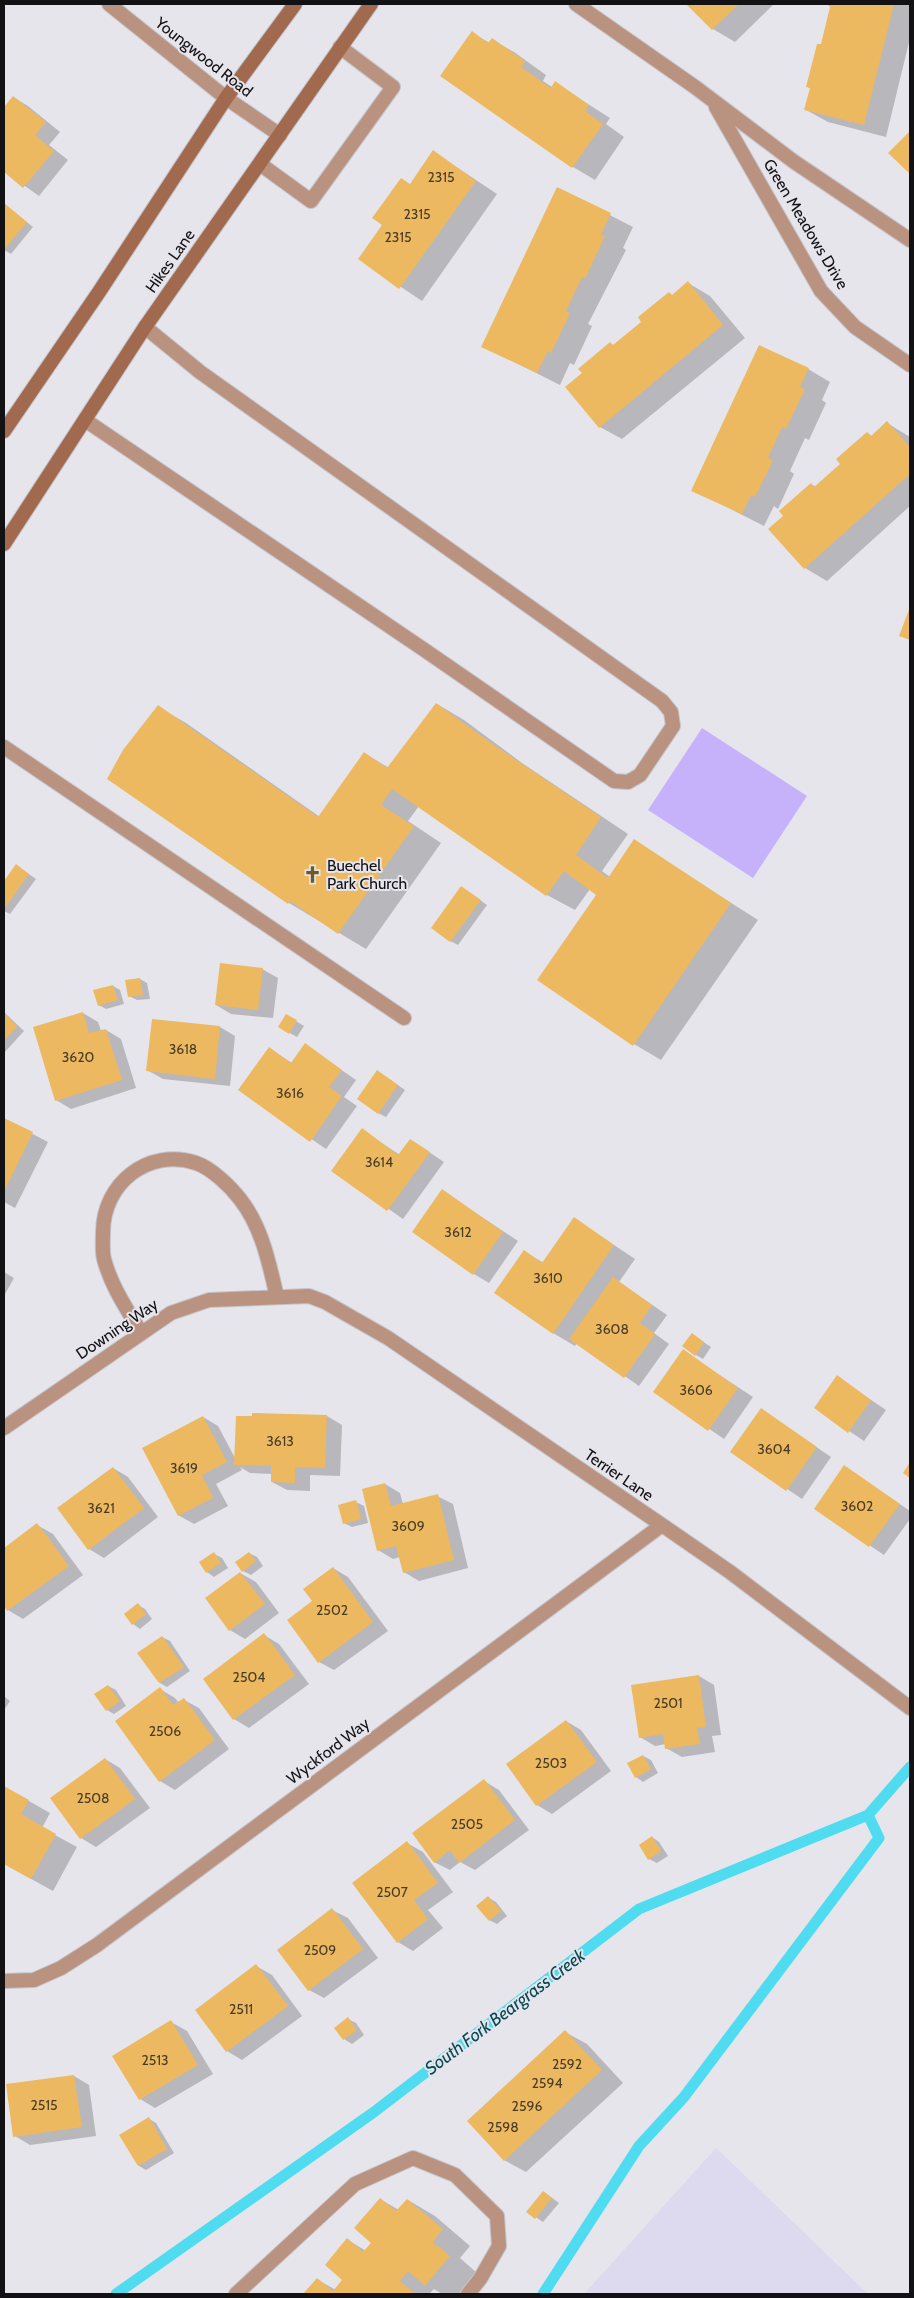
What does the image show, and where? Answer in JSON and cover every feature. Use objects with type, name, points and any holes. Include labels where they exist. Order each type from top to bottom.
[{"type":"main road","points":[[4,431],[99,292],[226,98],[296,4]]},
{"type":"main road","name":"Hikes Lane","points":[[4,544],[144,327],[371,4]]},
{"type":"street","name":"Youngwood Road","points":[[109,4],[226,98],[280,135]]},
{"type":"street","name":"Green Meadows Drive","points":[[576,4],[616,29],[793,161],[910,240]]},
{"type":"street","points":[[260,164],[312,202],[393,87],[340,47]]},
{"type":"street","name":"Green Meadows Drive","points":[[713,102],[822,291],[855,327],[910,365]]},
{"type":"street","points":[[85,420],[614,781],[628,782],[640,775],[673,726],[671,712],[662,701],[200,372],[144,327]]},
{"type":"street","points":[[4,746],[404,1018]]},
{"type":"street","points":[[141,1333],[115,1288],[103,1257],[103,1220],[110,1198],[117,1187],[128,1175],[145,1164],[171,1160],[197,1163],[218,1178],[239,1198],[254,1220],[266,1250],[277,1297]]},
{"type":"street","name":"Downing Way","points":[[4,1428],[171,1313],[209,1300],[294,1296]]},
{"type":"street","name":"Terrier Lane","points":[[294,1296],[309,1296],[325,1302],[388,1338],[730,1572],[910,1708]]},
{"type":"street","name":"Wyckford Way","points":[[4,1981],[34,1980],[61,1968],[96,1945],[662,1525]]},
{"type":"street","points":[[236,2294],[355,2184],[413,2158],[455,2175],[497,2216],[499,2246],[480,2280],[468,2294]]},
{"type":"shaded area","points":[[702,728],[807,796],[753,878],[648,810]]},
{"type":"shaded area","points":[[716,2148],[868,2294],[584,2294]]},
{"type":"building","points":[[686,4],[739,4],[712,30]]},
{"type":"building","points":[[827,4],[894,4],[864,125],[804,110],[810,88],[806,87],[817,44],[821,44],[830,7]]},
{"type":"building","points":[[472,31],[488,43],[492,38],[525,61],[521,67],[551,88],[555,81],[589,105],[585,111],[603,124],[572,168],[440,76]]},
{"type":"building","points":[[13,96],[46,122],[35,135],[54,151],[23,188],[4,172],[4,107]]},
{"type":"building","points":[[910,131],[910,174],[888,153]]},
{"type":"building","points":[[433,150],[476,181],[399,289],[358,259],[382,225],[372,218],[401,178],[410,184]]},
{"type":"building","points":[[557,187],[611,213],[601,235],[605,236],[585,279],[582,277],[566,311],[570,313],[551,353],[548,351],[537,373],[481,347]]},
{"type":"building","points":[[4,203],[27,222],[4,250]]},
{"type":"building","points":[[688,281],[723,325],[599,428],[565,387],[582,373],[578,369],[610,342],[613,345],[641,322],[638,317],[669,292],[672,295]]},
{"type":"building","points":[[759,345],[809,368],[800,387],[805,389],[786,429],[782,427],[768,458],[773,460],[755,497],[751,495],[742,514],[691,491]]},
{"type":"building","points":[[887,421],[910,447],[910,474],[804,569],[768,529],[783,516],[779,511],[811,483],[814,487],[840,464],[836,459],[867,432],[871,436]]},
{"type":"building","points":[[910,607],[910,640],[899,636]]},
{"type":"building","name":"Buechel Park Church","points":[[436,703],[494,745],[601,817],[576,855],[608,878],[634,839],[731,903],[633,1046],[537,980],[596,895],[564,871],[546,896],[392,789],[381,805],[414,826],[338,934],[290,901],[288,904],[107,779],[123,750],[158,705],[318,817],[364,752],[387,768]]},
{"type":"building","points":[[16,864],[29,874],[4,909],[4,881]]},
{"type":"building","points":[[461,886],[481,900],[450,942],[431,928]]},
{"type":"building","points":[[220,963],[263,968],[258,1010],[215,1005]]},
{"type":"building","points":[[140,978],[143,995],[128,997],[125,980]]},
{"type":"building","points":[[113,985],[118,1000],[98,1006],[93,990]]},
{"type":"building","points":[[83,1012],[89,1033],[106,1029],[122,1080],[55,1101],[33,1027]]},
{"type":"building","points":[[4,1013],[17,1026],[4,1041]]},
{"type":"building","points":[[286,1014],[297,1020],[289,1034],[278,1027]]},
{"type":"building","points":[[152,1019],[220,1026],[215,1079],[146,1071]]},
{"type":"building","points":[[305,1043],[342,1070],[329,1087],[342,1096],[310,1142],[238,1090],[269,1047],[291,1063]]},
{"type":"building","points":[[377,1070],[398,1085],[378,1114],[357,1099]]},
{"type":"building","points":[[4,1118],[33,1132],[4,1192]]},
{"type":"building","points":[[362,1128],[398,1155],[410,1139],[430,1152],[387,1211],[331,1171]]},
{"type":"building","points":[[442,1189],[503,1232],[473,1275],[412,1232]]},
{"type":"building","points":[[574,1217],[614,1245],[553,1334],[494,1293],[524,1250],[542,1263]]},
{"type":"building","points":[[613,1277],[652,1305],[640,1323],[655,1334],[624,1378],[569,1339]]},
{"type":"building","points":[[692,1333],[704,1342],[695,1356],[682,1346]]},
{"type":"building","points":[[683,1349],[738,1388],[708,1431],[653,1392]]},
{"type":"building","points":[[837,1375],[871,1400],[848,1433],[814,1408]]},
{"type":"building","points":[[761,1408],[817,1447],[786,1491],[730,1452]]},
{"type":"building","points":[[252,1413],[327,1415],[325,1468],[295,1467],[295,1483],[271,1482],[271,1466],[234,1465],[236,1416],[252,1416]]},
{"type":"building","points":[[203,1416],[227,1462],[202,1475],[213,1498],[178,1516],[142,1448]]},
{"type":"building","points":[[910,1462],[910,1478],[903,1473]]},
{"type":"building","points":[[844,1465],[900,1504],[869,1547],[814,1509]]},
{"type":"building","points":[[113,1467],[144,1508],[88,1550],[57,1508]]},
{"type":"building","points":[[385,1483],[391,1506],[438,1494],[454,1560],[403,1573],[396,1546],[377,1551],[362,1489]]},
{"type":"building","points":[[356,1500],[361,1519],[343,1524],[338,1505]]},
{"type":"building","points":[[37,1523],[69,1566],[7,1611],[4,1606],[4,1548]]},
{"type":"building","points":[[214,1552],[221,1563],[206,1573],[199,1562]]},
{"type":"building","points":[[249,1552],[256,1561],[242,1572],[235,1562]]},
{"type":"building","points":[[333,1567],[373,1622],[318,1663],[287,1620],[312,1601],[303,1589]]},
{"type":"building","points":[[240,1572],[265,1604],[229,1631],[205,1598]]},
{"type":"building","points":[[138,1603],[146,1614],[132,1625],[124,1614]]},
{"type":"building","points":[[264,1633],[295,1675],[233,1720],[203,1679]]},
{"type":"building","points":[[162,1636],[184,1667],[159,1683],[137,1653]]},
{"type":"building","points":[[699,1675],[706,1727],[697,1728],[700,1744],[665,1749],[663,1734],[639,1738],[631,1685]]},
{"type":"building","points":[[108,1685],[120,1701],[106,1711],[94,1694]]},
{"type":"building","points":[[160,1687],[173,1705],[184,1698],[215,1740],[159,1782],[115,1721]]},
{"type":"building","points":[[566,1720],[597,1762],[536,1806],[506,1764]]},
{"type":"building","points":[[643,1755],[651,1769],[635,1778],[627,1763]]},
{"type":"building","points":[[105,1758],[135,1799],[80,1839],[50,1798]]},
{"type":"building","points":[[484,1779],[515,1820],[459,1863],[450,1850],[434,1863],[412,1833]]},
{"type":"building","points":[[4,1786],[29,1800],[21,1814],[56,1834],[31,1879],[4,1864]]},
{"type":"building","points":[[652,1836],[661,1851],[648,1860],[639,1845]]},
{"type":"building","points":[[407,1841],[438,1883],[414,1900],[428,1919],[397,1943],[352,1883]]},
{"type":"building","points":[[488,1896],[501,1911],[489,1921],[476,1906]]},
{"type":"building","points":[[332,1908],[363,1949],[308,1991],[277,1950]]},
{"type":"building","points":[[256,1964],[288,2006],[226,2052],[195,2010]]},
{"type":"building","points":[[348,2017],[357,2030],[343,2040],[334,2028]]},
{"type":"building","points":[[171,2020],[198,2065],[139,2100],[112,2056]]},
{"type":"building","points":[[565,2030],[602,2070],[504,2161],[467,2121]]},
{"type":"building","points":[[74,2075],[82,2127],[13,2137],[6,2084]]},
{"type":"building","points":[[149,2117],[167,2149],[138,2166],[119,2135]]},
{"type":"building","points":[[543,2191],[552,2198],[535,2219],[526,2212]]},
{"type":"building","points":[[380,2198],[396,2211],[407,2199],[443,2229],[433,2242],[450,2256],[425,2286],[408,2271],[400,2281],[415,2294],[303,2294],[317,2278],[333,2291],[342,2280],[325,2265],[347,2238],[363,2252],[371,2243],[354,2228]]},
{"type":"waterway","name":"South Fork Beargrass Creek","points":[[116,2294],[374,2112],[639,1909],[868,1815],[910,1767]]},
{"type":"waterway","points":[[543,2294],[639,2146],[684,2097],[879,1838],[868,1815]]},
{"type":"place","name":"Buechel Park Church","points":[[313,874]]}]
